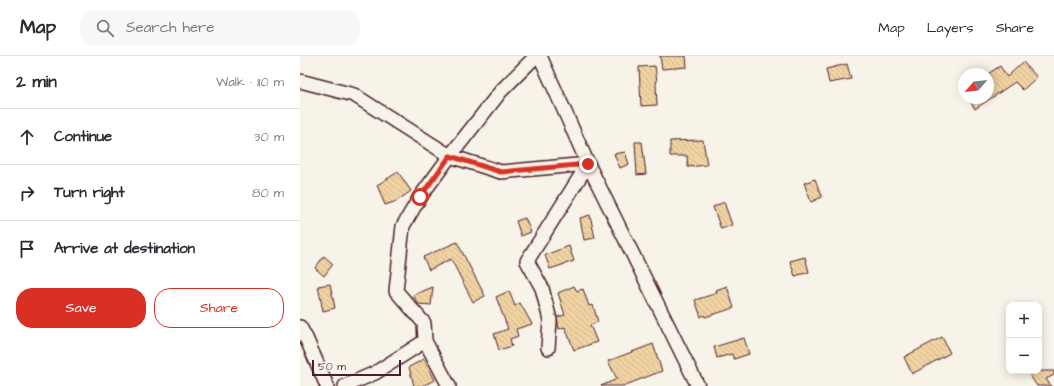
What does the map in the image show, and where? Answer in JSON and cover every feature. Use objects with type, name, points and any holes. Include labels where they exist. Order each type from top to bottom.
[{"type":"street","points":[[450,386],[425,341],[424,323],[396,291],[403,226],[420,197],[450,156],[501,91],[536,56]]},
{"type":"street","points":[[540,56],[588,164],[698,386]]},
{"type":"street","points":[[300,81],[354,95],[450,156],[501,172],[588,164]]},
{"type":"street","points":[[548,348],[550,320],[542,288],[527,261],[588,164]]},
{"type":"street","points":[[300,327],[327,386]]},
{"type":"street","points":[[345,386],[375,373],[425,341]]},
{"type":"building","points":[[660,56],[686,56],[687,67],[662,69]]},
{"type":"building","points":[[1023,62],[1037,77],[1023,90],[1015,82],[994,96],[994,70],[1000,66],[1007,77]]},
{"type":"building","points":[[847,64],[851,79],[829,83],[826,69]]},
{"type":"building","points":[[655,66],[657,105],[641,106],[639,67]]},
{"type":"building","points":[[972,104],[982,104],[975,109]]},
{"type":"building","points":[[703,140],[707,165],[688,167],[687,156],[670,156],[670,141]]},
{"type":"building","points":[[635,142],[642,142],[646,174],[637,175]]},
{"type":"building","points":[[625,152],[629,164],[620,168],[614,154]]},
{"type":"building","points":[[398,172],[411,191],[397,201],[385,205],[377,185]]},
{"type":"building","points":[[815,179],[822,197],[811,202],[804,183]]},
{"type":"building","points":[[724,202],[732,225],[721,229],[713,207]]},
{"type":"building","points":[[590,215],[595,238],[584,240],[580,218]]},
{"type":"building","points":[[525,218],[531,232],[521,236],[516,221]]},
{"type":"building","points":[[457,242],[485,296],[473,302],[451,259],[429,270],[423,257]]},
{"type":"building","points":[[569,246],[574,261],[550,269],[545,255]]},
{"type":"building","points":[[324,256],[333,264],[324,276],[315,268]]},
{"type":"building","points":[[805,257],[809,272],[795,276],[790,261]]},
{"type":"building","points":[[330,284],[335,308],[323,311],[318,286]]},
{"type":"building","points":[[574,286],[577,291],[583,289],[589,306],[593,305],[598,322],[590,325],[597,342],[574,350],[565,327],[559,329],[557,317],[565,315],[558,293]]},
{"type":"building","points":[[727,286],[734,308],[701,317],[695,300],[717,293],[716,290]]},
{"type":"building","points":[[433,287],[431,305],[418,304],[413,295]]},
{"type":"building","points":[[509,291],[515,306],[520,303],[532,324],[516,329],[518,336],[510,339],[512,346],[499,350],[494,334],[508,329],[496,297]]},
{"type":"building","points":[[942,337],[950,353],[912,374],[904,357]]},
{"type":"building","points":[[744,338],[749,354],[734,359],[732,354],[717,358],[714,347]]},
{"type":"building","points":[[653,344],[662,371],[623,386],[601,386],[617,379],[608,361]]},
{"type":"building","points":[[424,359],[435,380],[422,386],[414,386],[409,367]]},
{"type":"building","points":[[1042,371],[1054,371],[1054,375],[1046,379],[1051,386],[1037,386],[1029,374],[1042,374]]},
{"type":"route","points":[[420,197],[450,156],[501,172],[588,164]]}]
